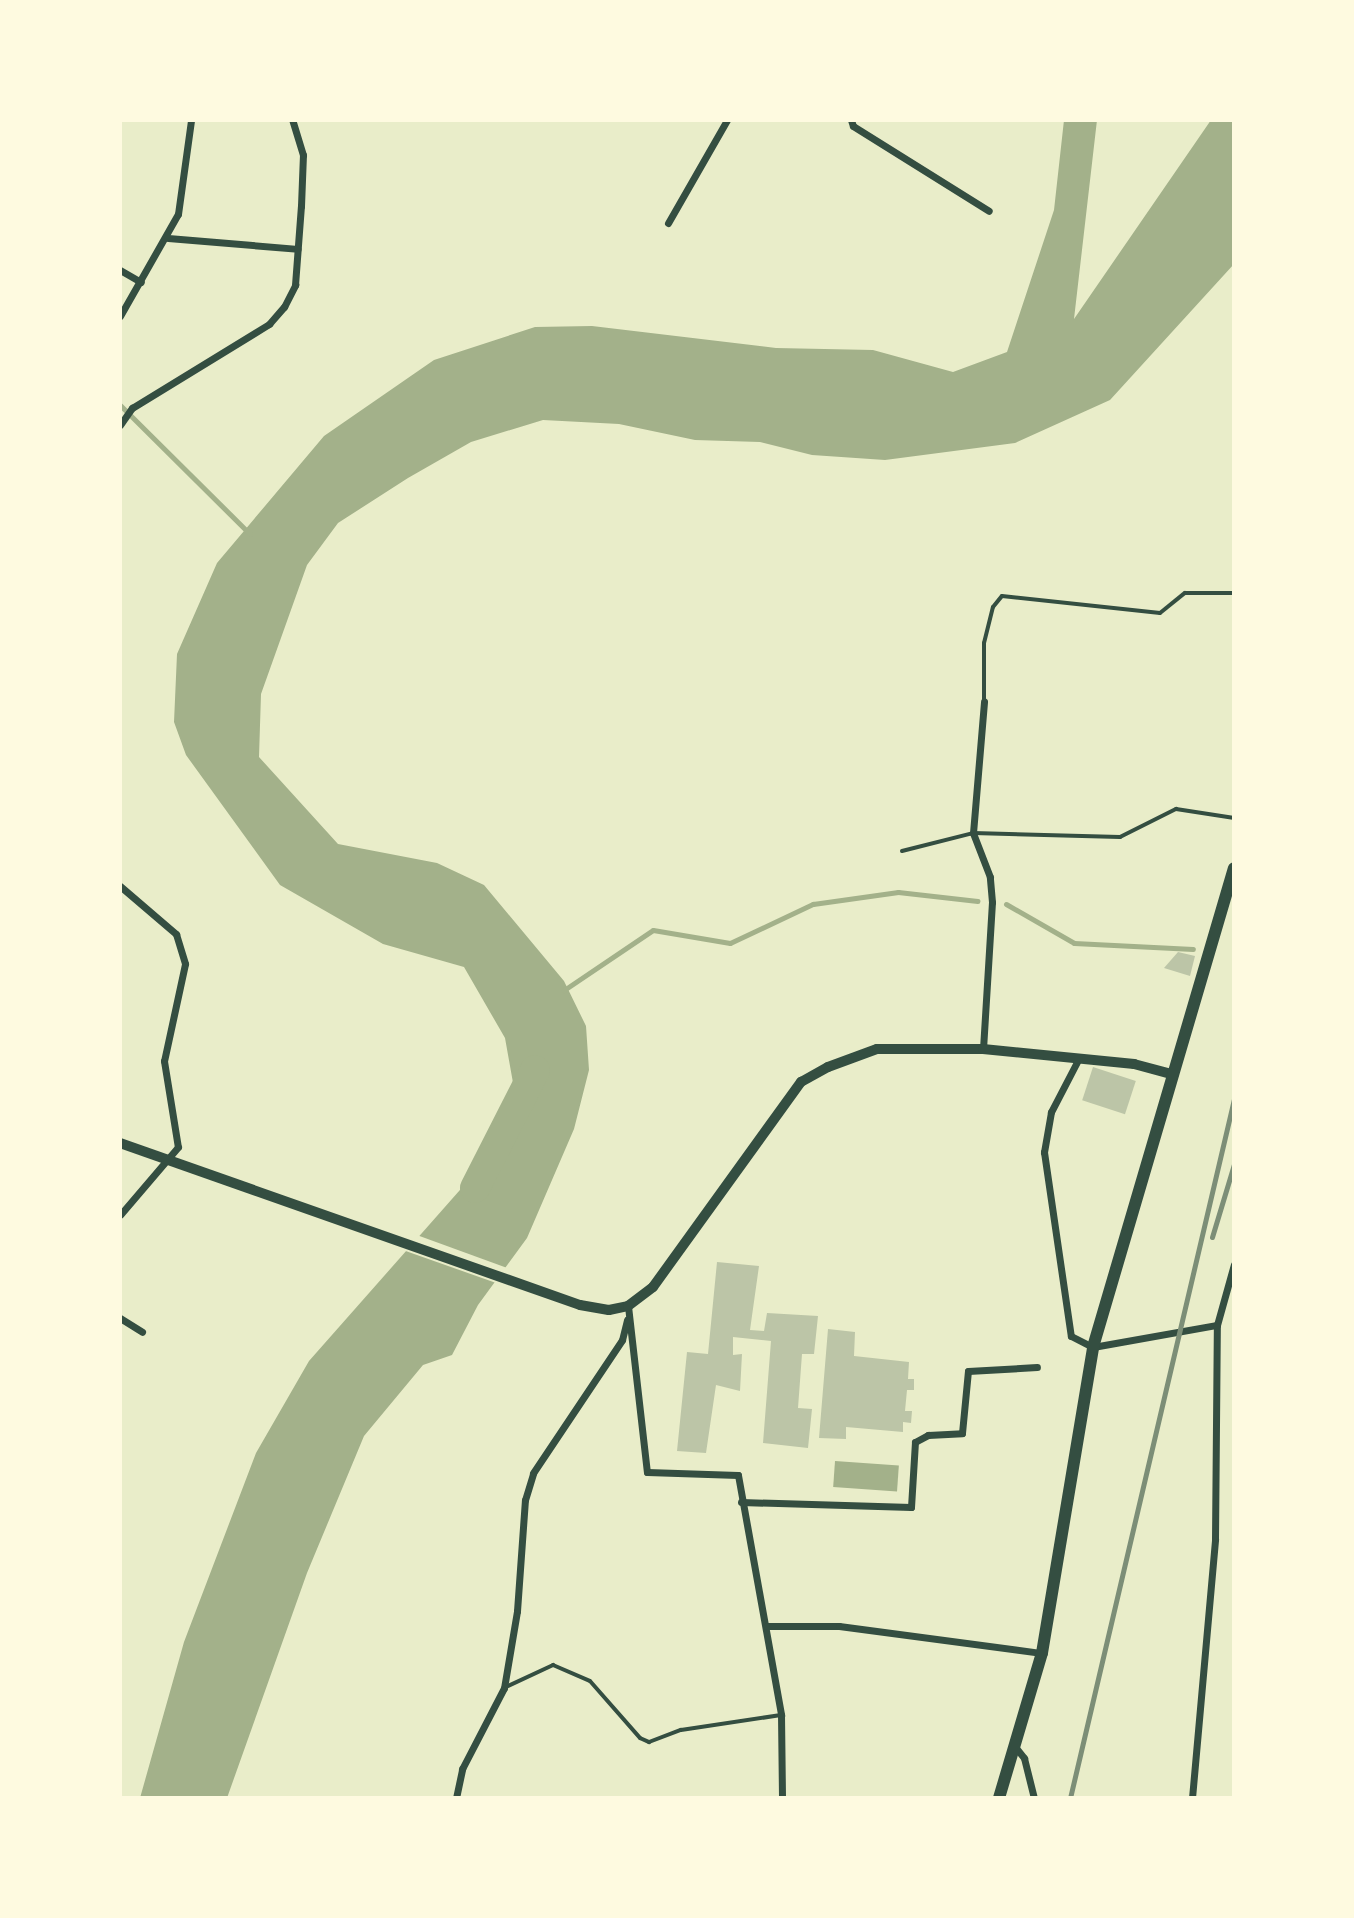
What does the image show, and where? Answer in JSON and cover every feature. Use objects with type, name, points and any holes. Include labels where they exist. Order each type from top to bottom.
[{"type":"highway","points":[[999,1798],[1042,1653],[1093,1347],[1234,868]]},
{"type":"main road","points":[[120,1143],[580,1305],[609,1310],[628,1306],[665,1273],[801,1082],[877,1049],[983,1049],[1079,1058],[1172,1074]]},
{"type":"street","points":[[120,316],[168,238],[178,214],[191,120]]},
{"type":"street","points":[[120,425],[132,408],[269,324],[295,285],[303,155],[292,120]]},
{"type":"street","points":[[668,223],[727,120]]},
{"type":"street","points":[[851,120],[853,126],[989,211]]},
{"type":"street","points":[[168,238],[298,249]]},
{"type":"street","points":[[120,270],[141,282]]},
{"type":"street","points":[[983,1049],[992,902],[990,877],[973,833],[984,701]]},
{"type":"street","points":[[120,886],[176,934],[185,964],[164,1061],[178,1147],[120,1215]]},
{"type":"street","points":[[1079,1058],[1051,1112],[1044,1152],[1071,1336],[1093,1347],[1217,1325]]},
{"type":"street","points":[[1192,1798],[1215,1539],[1217,1325],[1234,1264]]},
{"type":"street","points":[[628,1306],[647,1472],[738,1475],[781,1715],[782,1798]]},
{"type":"street","points":[[456,1798],[462,1769],[504,1688],[517,1611],[525,1500],[533,1473],[622,1340],[628,1306]]},
{"type":"street","points":[[120,1318],[142,1332]]},
{"type":"street","points":[[741,1502],[911,1507],[915,1442],[928,1435],[962,1433],[968,1371],[1037,1367]]},
{"type":"street","points":[[767,1626],[839,1626],[1042,1653]]},
{"type":"street","points":[[1016,1748],[1024,1758],[1034,1798]]},
{"type":"lane","points":[[984,701],[984,643],[993,607],[1002,596],[1160,613],[1185,593],[1234,593]]},
{"type":"lane","points":[[902,851],[973,833],[1120,837],[1176,809],[1234,818]]},
{"type":"lane","points":[[504,1688],[553,1665],[590,1681],[640,1738],[649,1742],[681,1730],[781,1715]]},
{"type":"shaded area","points":[[1064,120],[1097,120],[1074,319],[1211,120],[1234,120],[1234,264],[1110,400],[1015,443],[885,460],[812,455],[760,442],[695,440],[619,424],[543,420],[471,442],[408,478],[338,523],[307,565],[261,694],[259,757],[338,844],[437,863],[484,885],[564,981],[586,1026],[589,1070],[574,1129],[527,1238],[478,1305],[452,1355],[423,1365],[364,1436],[307,1573],[227,1798],[140,1798],[184,1642],[256,1453],[309,1361],[520,1122],[505,1038],[464,967],[383,944],[280,885],[186,755],[174,722],[177,654],[217,563],[324,436],[434,360],[535,327],[592,326],[776,348],[873,350],[953,372],[1007,352],[1054,210]]},
{"type":"shaded area","points":[[835,1461],[899,1465],[897,1491],[833,1487]]},
{"type":"pier","points":[[414,1234],[510,1269],[499,1284],[400,1249]]},
{"type":"building","points":[[1178,952],[1195,956],[1190,976],[1164,968]]},
{"type":"building","points":[[1093,1067],[1136,1081],[1125,1114],[1082,1100]]},
{"type":"building","points":[[717,1262],[759,1266],[750,1330],[764,1331],[767,1313],[818,1316],[814,1354],[802,1354],[798,1408],[812,1409],[808,1448],[763,1443],[771,1341],[733,1337],[733,1355],[742,1354],[740,1391],[716,1385],[706,1453],[677,1451],[687,1352],[708,1354]]},
{"type":"building","points":[[828,1329],[855,1332],[854,1356],[909,1362],[908,1379],[914,1379],[914,1390],[907,1390],[905,1411],[912,1411],[911,1423],[903,1422],[903,1432],[846,1427],[846,1439],[819,1438]]},
{"type":"waterway","points":[[120,405],[250,534]]},
{"type":"waterway","points":[[564,990],[653,930],[730,943],[813,904],[898,892],[977,901]]},
{"type":"waterway","points":[[1006,904],[1074,943],[1193,949]]},
{"type":"waterway","points":[[475,1188],[535,1070]]},
{"type":"railway","points":[[1070,1798],[1234,1099]]},
{"type":"railway","points":[[1212,1237],[1234,1164]]}]
